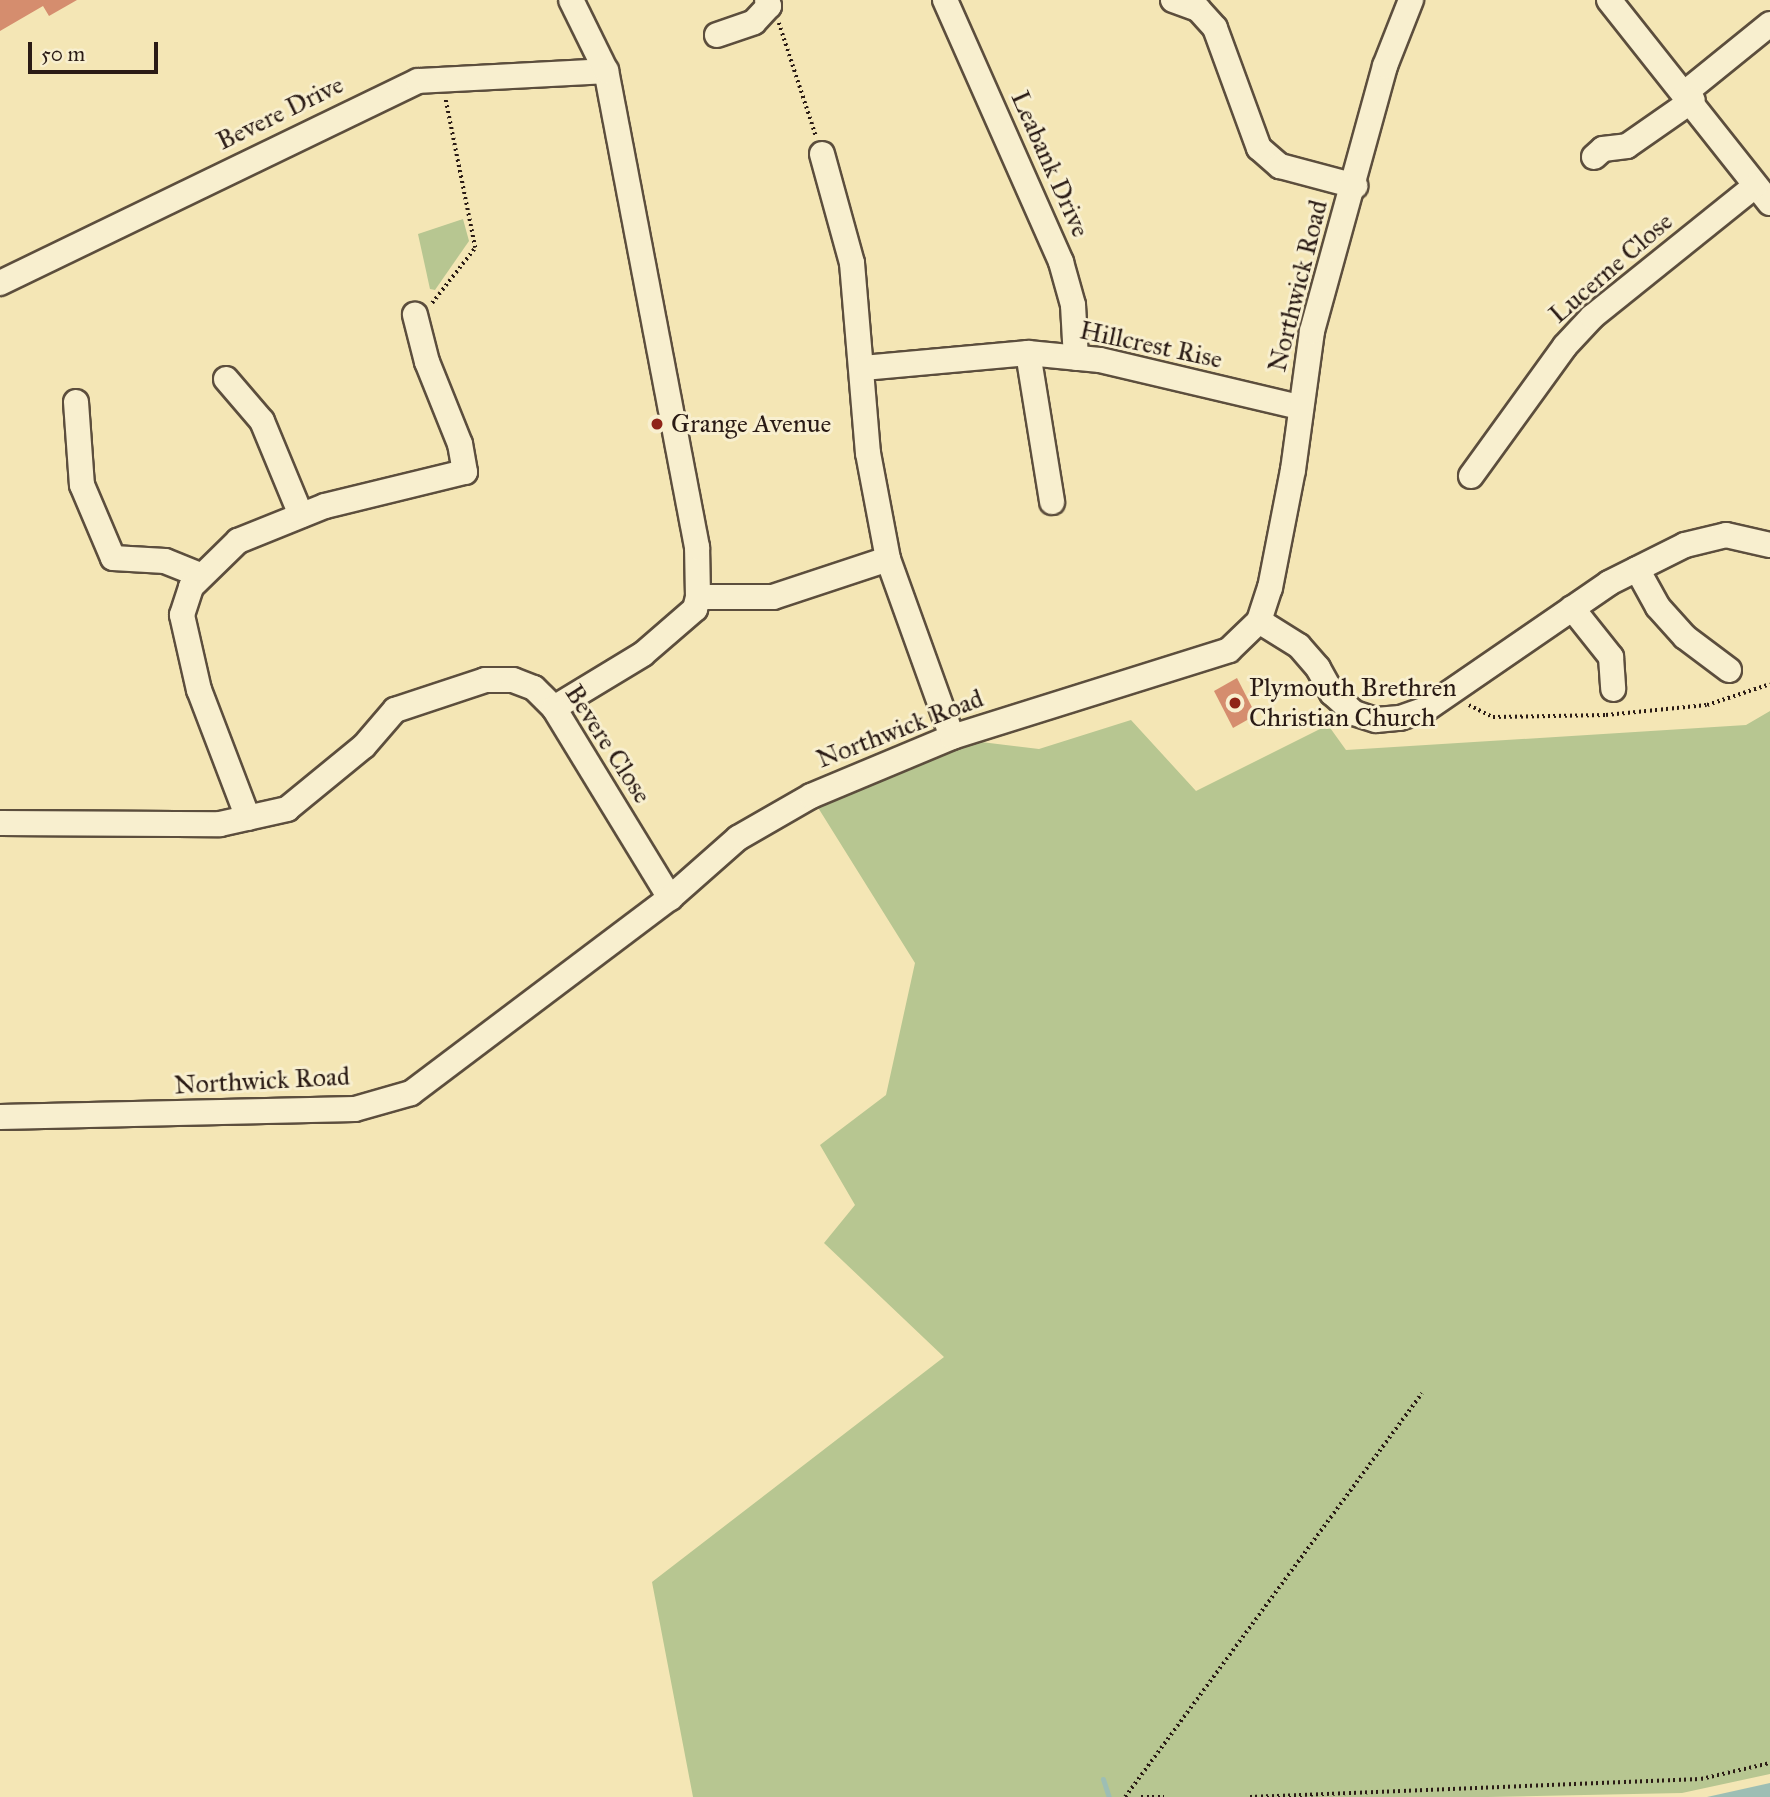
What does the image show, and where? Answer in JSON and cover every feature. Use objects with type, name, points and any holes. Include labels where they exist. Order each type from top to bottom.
[{"type":"street","points":[[554,708],[643,654],[695,609],[698,597],[697,547],[606,71],[571,0]]},
{"type":"street","name":"Leabank Drive","points":[[945,0],[1061,262],[1073,305],[1076,358]]},
{"type":"street","points":[[1172,0],[1198,9],[1215,29],[1259,148],[1280,166],[1355,186]]},
{"type":"street","name":"Northwick Road","points":[[0,1117],[355,1109],[411,1093],[670,898],[738,838],[811,796],[952,737],[1216,655],[1241,640],[1259,621],[1293,470],[1299,407],[1312,331],[1355,186],[1385,66],[1411,0]]},
{"type":"street","points":[[1609,0],[1689,96],[1763,194]]},
{"type":"street","points":[[717,35],[754,22],[768,3]]},
{"type":"street","points":[[1594,157],[1603,149],[1627,146],[1689,96],[1770,24]]},
{"type":"street","name":"Bevere Drive","points":[[0,284],[404,86],[444,78],[606,71]]},
{"type":"street","points":[[822,154],[852,262],[863,368],[868,453],[888,559],[952,737]]},
{"type":"street","name":"Lucerne Close","points":[[1471,476],[1565,346],[1592,317],[1763,194]]},
{"type":"street","points":[[248,818],[199,690],[182,615],[200,575],[238,541],[301,515],[465,472],[460,444],[427,362],[415,315]]},
{"type":"street","points":[[1028,354],[1052,502]]},
{"type":"street","name":"Hillcrest Rise","points":[[863,368],[1028,354],[1076,358],[1299,407]]},
{"type":"street","points":[[226,379],[262,421],[301,515]]},
{"type":"street","points":[[76,402],[82,485],[113,558],[165,561],[200,575]]},
{"type":"street","points":[[1259,621],[1299,646],[1318,668],[1332,693],[1354,713],[1376,720],[1426,709],[1572,608],[1637,569],[1685,545],[1726,535],[1770,545]]},
{"type":"street","points":[[698,597],[773,597],[888,559]]},
{"type":"street","points":[[1637,569],[1658,607],[1685,637],[1730,670]]},
{"type":"street","points":[[1572,608],[1611,657],[1613,689]]},
{"type":"street","name":"Bevere Close","points":[[0,823],[220,824],[287,809],[364,746],[395,710],[485,680],[513,680],[534,688],[554,708],[670,898]]},
{"type":"path","points":[[768,3],[777,16],[822,154]]},
{"type":"path","points":[[415,315],[428,311],[475,248],[444,78]]},
{"type":"path","points":[[1125,1797],[1422,1393]]},
{"type":"path","points":[[1251,1797],[1701,1779],[1770,1763]]},
{"type":"path","points":[[1141,1797],[1164,1797]]},
{"type":"green space","points":[[463,219],[469,241],[435,290],[430,289],[418,234]]},
{"type":"green space","points":[[1770,711],[1770,1774],[1682,1793],[1487,1797],[693,1797],[652,1582],[944,1357],[824,1243],[855,1205],[820,1145],[886,1095],[915,963],[817,806],[973,741],[1039,749],[1131,720],[1196,791],[1328,725],[1346,750],[1746,725]]},
{"type":"water","points":[[1770,1783],[1770,1797],[1707,1797]]},
{"type":"building","points":[[0,0],[77,0],[49,16],[43,6],[0,31]]},
{"type":"building","name":"Plymouth Brethren Christian Church","points":[[1237,678],[1256,715],[1233,728],[1214,691]]},
{"type":"waterway","points":[[1103,1779],[1109,1797]]},
{"type":"place","name":"Grange Avenue","points":[[657,424]]},
{"type":"place","name":"Plymouth Brethren Christian Church","points":[[1235,703]]}]
